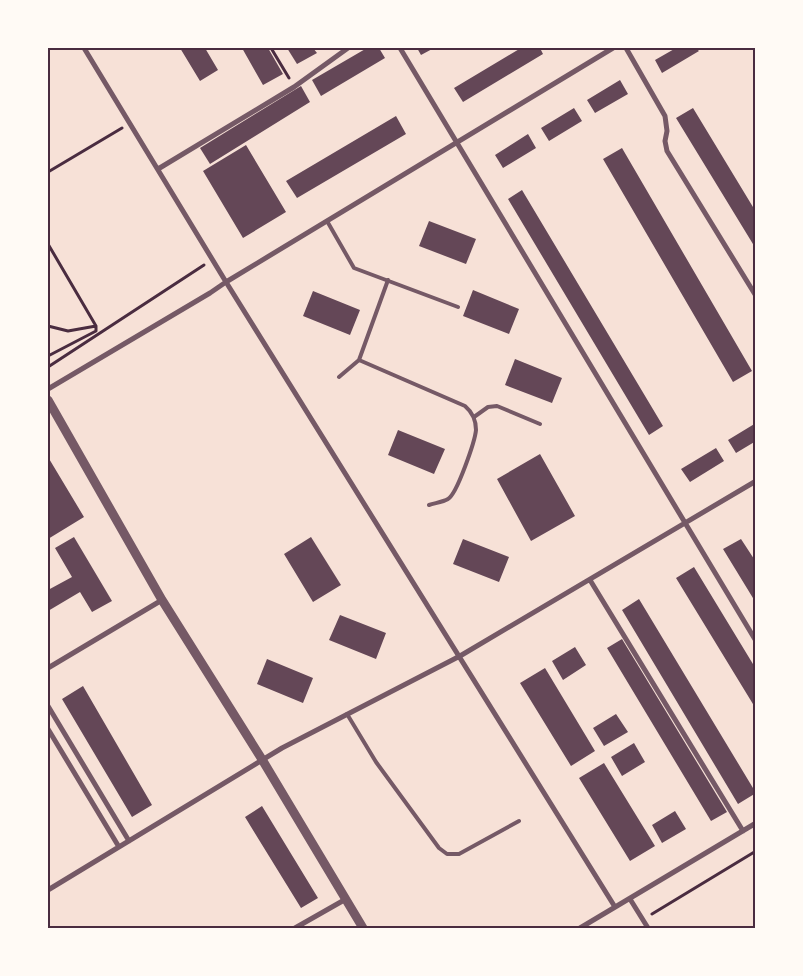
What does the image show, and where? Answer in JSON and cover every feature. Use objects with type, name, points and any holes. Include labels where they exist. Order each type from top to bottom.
[{"type":"street","points":[[84,48],[226,282],[615,907]]},
{"type":"street","points":[[158,169],[294,87],[348,48]]},
{"type":"street","points":[[400,48],[684,524],[756,641]]},
{"type":"street","points":[[48,389],[210,293],[613,48]]},
{"type":"street","points":[[626,48],[665,116],[665,141],[668,151],[756,296]]},
{"type":"street","points":[[48,400],[162,600],[263,761],[363,928]]},
{"type":"street","points":[[48,890],[282,748],[460,656],[756,481]]},
{"type":"street","points":[[590,580],[743,830]]},
{"type":"street","points":[[48,668],[162,600]]},
{"type":"street","points":[[48,706],[129,841]]},
{"type":"street","points":[[48,729],[119,847]]},
{"type":"street","points":[[580,928],[756,823]]},
{"type":"street","points":[[295,928],[346,899]]},
{"type":"street","points":[[630,899],[648,928]]},
{"type":"lane","points":[[327,221],[354,268],[458,307]]},
{"type":"lane","points":[[339,376],[359,360],[388,280]]},
{"type":"lane","points":[[359,360],[465,406],[474,417],[476,430],[456,489],[450,499],[430,504]]},
{"type":"lane","points":[[474,417],[488,407],[497,406],[540,424]]},
{"type":"lane","points":[[347,714],[376,762],[439,848],[447,854],[459,854],[518,821]]},
{"type":"path","points":[[271,48],[294,87]]},
{"type":"path","points":[[48,172],[130,123]]},
{"type":"path","points":[[48,244],[96,326],[96,331],[48,356]]},
{"type":"path","points":[[48,367],[213,260]]},
{"type":"path","points":[[48,326],[68,331],[96,326]]},
{"type":"path","points":[[643,920],[756,851]]},
{"type":"building","points":[[180,48],[205,48],[218,70],[200,81]]},
{"type":"building","points":[[242,48],[268,48],[283,74],[263,85]]},
{"type":"building","points":[[287,48],[313,48],[317,53],[297,64]]},
{"type":"building","points":[[367,48],[379,48],[385,58],[321,96],[312,80]]},
{"type":"building","points":[[417,48],[434,48],[421,55]]},
{"type":"building","points":[[521,48],[540,48],[543,54],[463,102],[454,88]]},
{"type":"building","points":[[676,48],[696,48],[699,51],[662,73],[655,60]]},
{"type":"building","points":[[620,80],[628,94],[595,113],[587,100]]},
{"type":"building","points":[[301,86],[310,102],[210,164],[200,148]]},
{"type":"building","points":[[574,108],[582,121],[549,141],[541,128]]},
{"type":"building","points":[[693,108],[756,212],[756,249],[676,118]]},
{"type":"building","points":[[396,116],[406,134],[297,198],[286,181]]},
{"type":"building","points":[[528,134],[536,148],[503,168],[495,155]]},
{"type":"building","points":[[246,145],[286,212],[243,238],[203,171]]},
{"type":"building","points":[[622,148],[752,371],[733,382],[603,159]]},
{"type":"building","points":[[522,190],[663,426],[649,435],[508,199]]},
{"type":"building","points":[[429,221],[476,239],[466,264],[419,246]]},
{"type":"building","points":[[473,290],[519,309],[509,334],[463,316]]},
{"type":"building","points":[[313,291],[360,310],[350,335],[303,316]]},
{"type":"building","points":[[515,359],[562,378],[552,403],[505,385]]},
{"type":"building","points":[[756,423],[756,441],[736,453],[728,440]]},
{"type":"building","points":[[398,430],[445,449],[434,474],[388,455]]},
{"type":"building","points":[[716,448],[724,461],[690,482],[681,469]]},
{"type":"building","points":[[540,454],[575,516],[531,541],[497,479]]},
{"type":"building","points":[[48,457],[84,517],[48,539]]},
{"type":"building","points":[[74,537],[112,601],[92,612],[80,592],[48,611],[48,590],[72,577],[55,548]]},
{"type":"building","points":[[311,537],[341,585],[313,602],[284,554]]},
{"type":"building","points":[[463,539],[509,557],[499,582],[453,564]]},
{"type":"building","points":[[741,539],[756,562],[756,603],[723,549]]},
{"type":"building","points":[[694,567],[756,669],[756,709],[676,578]]},
{"type":"building","points":[[639,599],[756,793],[738,804],[622,610]]},
{"type":"building","points":[[340,615],[386,633],[376,659],[329,640]]},
{"type":"building","points":[[622,639],[727,812],[711,821],[607,648]]},
{"type":"building","points":[[575,647],[586,665],[563,680],[552,661]]},
{"type":"building","points":[[267,659],[313,678],[303,703],[257,684]]},
{"type":"building","points":[[545,668],[595,751],[571,766],[520,683]]},
{"type":"building","points":[[83,686],[152,805],[132,817],[62,699]]},
{"type":"building","points":[[616,714],[628,732],[604,746],[593,728]]},
{"type":"building","points":[[634,743],[645,762],[622,776],[611,757]]},
{"type":"building","points":[[604,763],[655,846],[630,861],[579,778]]},
{"type":"building","points":[[262,806],[318,898],[301,908],[245,817]]},
{"type":"building","points":[[675,811],[686,829],[662,843],[652,825]]}]
